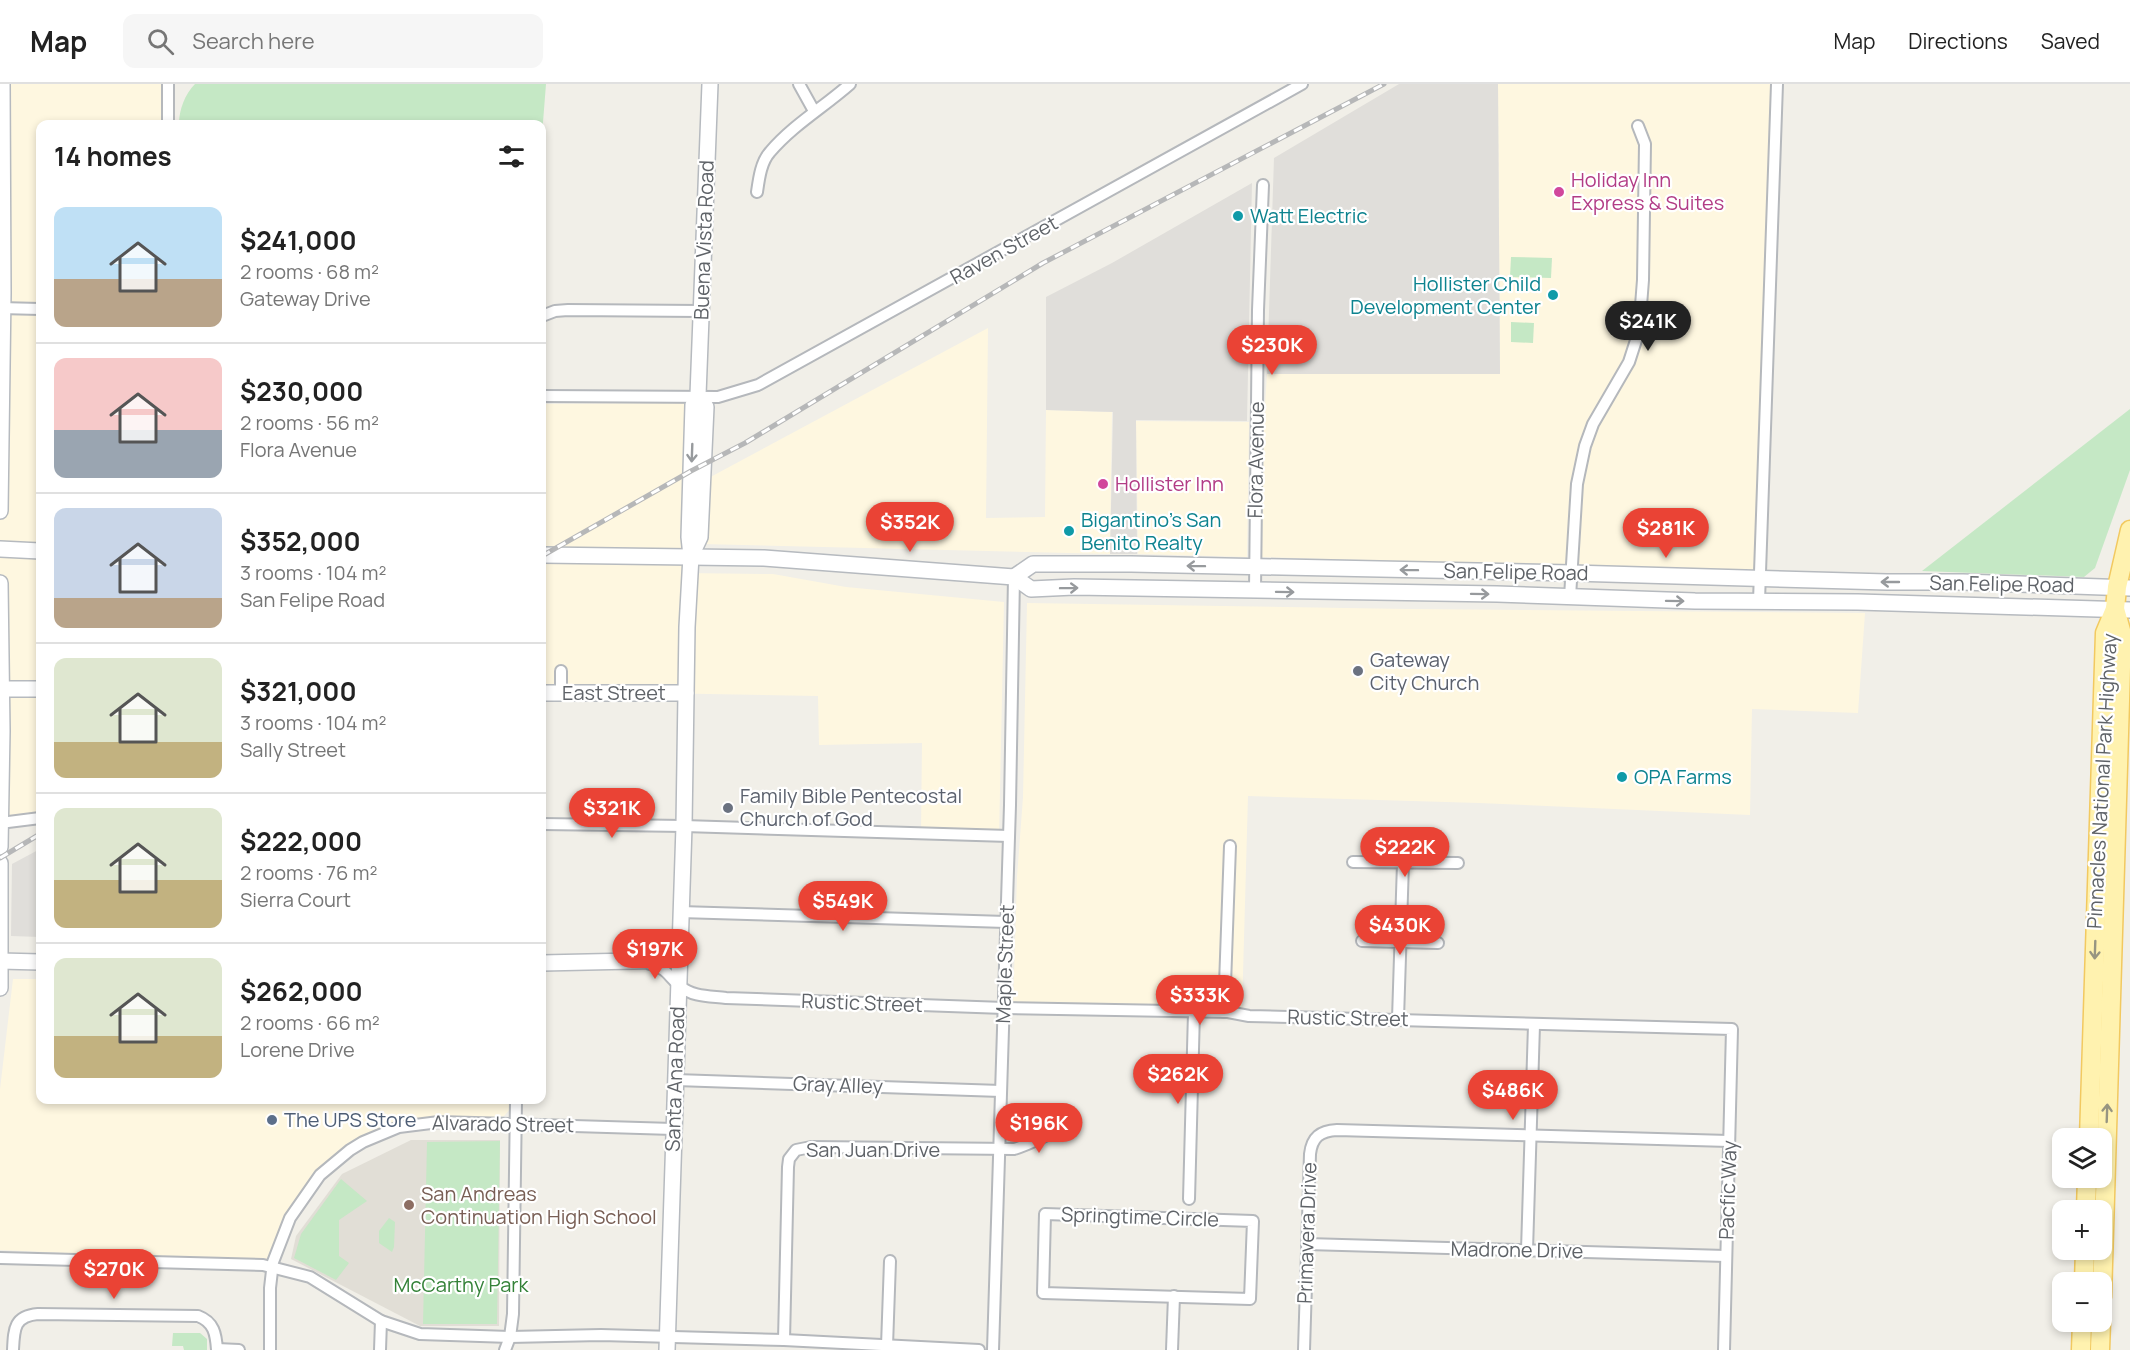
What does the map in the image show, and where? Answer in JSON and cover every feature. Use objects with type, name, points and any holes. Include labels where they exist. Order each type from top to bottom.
[{"type":"main road","points":[[0,512],[2,84]]},
{"type":"main road","name":"Buena Vista Road","points":[[691,556],[689,537],[693,405],[698,395],[710,84]]},
{"type":"main road","points":[[2123,609],[2123,587],[2130,530]]},
{"type":"main road","points":[[0,549],[36,551]]},
{"type":"main road","name":"San Felipe Road","points":[[546,555],[771,559],[1014,577],[1031,589],[1074,587],[2123,609]]},
{"type":"main road","name":"Santa Ana Road","points":[[667,1343],[684,826],[687,627],[691,556]]},
{"type":"main road","name":"San Felipe Road","points":[[1014,577],[1033,564],[1572,573],[2123,587]]},
{"type":"main road","points":[[0,583],[0,847]]},
{"type":"main road","name":"Pinnacles National Park Highway","points":[[2089,1128],[2105,633],[2123,609]]},
{"type":"main road","name":"Pinnacles National Park Highway","points":[[2103,1272],[2123,609]]},
{"type":"main road","points":[[1,689],[36,689]]},
{"type":"main road","name":"East Street","points":[[546,693],[686,693]]},
{"type":"main road","points":[[0,862],[0,988]]},
{"type":"main road","points":[[546,963],[679,960]]},
{"type":"main road","points":[[0,961],[36,962]]},
{"type":"main road","points":[[2081,1350],[2082,1332]]},
{"type":"main road","points":[[2100,1350],[2101,1332]]},
{"type":"street","points":[[168,84],[168,120]]},
{"type":"street","points":[[799,84],[814,111]]},
{"type":"street","points":[[757,192],[759,176],[769,153],[814,111],[850,84]]},
{"type":"street","name":"Raven Street","points":[[546,396],[698,395],[718,397],[758,385],[1302,84]]},
{"type":"street","points":[[1759,601],[1777,84]]},
{"type":"street","points":[[1570,597],[1577,484],[1585,446],[1600,412],[1629,362],[1639,331],[1643,280],[1645,144],[1638,126]]},
{"type":"street","name":"Flora Avenue","points":[[1255,591],[1258,310],[1263,185]]},
{"type":"street","points":[[1,308],[36,309]]},
{"type":"street","points":[[546,314],[568,310],[701,311]]},
{"type":"street","name":"Maple Street","points":[[993,1350],[1009,836],[1014,577]]},
{"type":"street","points":[[561,671],[561,694]]},
{"type":"street","points":[[0,823],[36,818]]},
{"type":"street","points":[[546,824],[1009,836]]},
{"type":"street","points":[[1224,1012],[1230,846]]},
{"type":"street","points":[[1353,862],[1458,863]]},
{"type":"street","points":[[1398,1019],[1403,863]]},
{"type":"street","points":[[680,912],[1006,922]]},
{"type":"street","points":[[1362,941],[1438,943]]},
{"type":"street","points":[[641,962],[662,967],[669,972],[678,985]]},
{"type":"street","name":"Rustic Street","points":[[678,985],[697,995],[726,998],[1004,1008],[1224,1012],[1249,1016],[1534,1025],[1732,1029]]},
{"type":"street","points":[[1189,1199],[1194,1012]]},
{"type":"street","points":[[1527,1250],[1534,1025]]},
{"type":"street","name":"Pacfic Way","points":[[1724,1350],[1732,1029]]},
{"type":"street","name":"Gray Alley","points":[[676,1080],[1001,1091]]},
{"type":"street","points":[[505,1350],[510,1337],[513,1314],[516,1104]]},
{"type":"street","name":"Alvarado Street","points":[[270,1350],[270,1288],[273,1262],[290,1218],[320,1175],[350,1150],[386,1131],[416,1123],[460,1122],[673,1129]]},
{"type":"street","points":[[999,1150],[1025,1146],[1056,1129],[1074,1124]]},
{"type":"street","name":"Primavera Drive","points":[[1304,1350],[1311,1146],[1317,1135],[1323,1132],[1337,1130],[1729,1141]]},
{"type":"street","name":"San Juan Drive","points":[[784,1340],[788,1167],[792,1153],[811,1147],[999,1150]]},
{"type":"street","name":"Springtime Circle","points":[[1046,1214],[1253,1221],[1250,1299],[1174,1296],[1043,1293],[1046,1214]]},
{"type":"street","name":"Madrone Drive","points":[[1307,1244],[1726,1256]]},
{"type":"street","points":[[0,1258],[263,1265],[310,1277],[381,1321],[420,1334],[667,1343],[784,1340],[979,1350]]},
{"type":"street","points":[[887,1346],[891,1261]]},
{"type":"street","points":[[1172,1350],[1174,1296]]},
{"type":"street","points":[[13,1350],[18,1322],[23,1317],[38,1314],[198,1316],[205,1318],[213,1327],[217,1350],[239,1350]]},
{"type":"street","points":[[380,1350],[381,1321]]},
{"type":"shaded area","points":[[0,84],[168,84],[168,120],[36,120],[36,811],[26,815],[0,816]]},
{"type":"shaded area","points":[[1399,84],[1498,84],[1500,374],[1267,374],[1274,158]]},
{"type":"shaded area","points":[[1498,84],[1777,84],[1757,571],[1262,557],[1267,374],[1500,374]]},
{"type":"shaded area","points":[[1252,183],[1247,421],[1136,420],[1137,554],[1110,554],[1113,412],[1046,410],[1046,297],[1112,263]]},
{"type":"shaded area","points":[[988,328],[986,518],[1045,517],[1046,410],[1112,412],[1110,554],[701,544],[703,481]]},
{"type":"shaded area","points":[[691,403],[683,573],[773,574],[846,587],[1004,602],[999,838],[921,834],[922,743],[819,745],[818,696],[546,691],[546,404]]},
{"type":"shaded area","points":[[1136,421],[1249,422],[1247,557],[1138,554]]},
{"type":"shaded area","points":[[1027,603],[1865,613],[1858,713],[1752,709],[1750,815],[1248,796],[1242,1010],[1013,1007],[1017,877],[1023,797]]},
{"type":"shaded area","points":[[36,851],[36,937],[11,936],[12,864]]},
{"type":"shaded area","points":[[13,979],[36,979],[36,1104],[512,1104],[512,1107],[504,1116],[386,1131],[317,1174],[273,1262],[0,1250],[0,1089]]},
{"type":"shaded area","name":"San Andreas Continuation High School","points":[[411,1140],[500,1140],[499,1326],[420,1326],[291,1259],[296,1236],[342,1174]]},
{"type":"green space","points":[[195,84],[546,84],[543,120],[179,120],[183,102]]},
{"type":"green space","points":[[1511,257],[1552,258],[1551,278],[1510,277]]},
{"type":"green space","points":[[1511,322],[1534,323],[1533,343],[1511,342]]},
{"type":"green space","points":[[2130,409],[2130,470],[2095,568],[2084,577],[1922,571]]},
{"type":"green space","name":"McCarthy Park","points":[[500,1141],[497,1324],[423,1324],[427,1142]]},
{"type":"green space","points":[[341,1179],[367,1201],[339,1220],[339,1256],[349,1263],[336,1280],[294,1258],[301,1234]]},
{"type":"green space","points":[[389,1218],[395,1222],[392,1252],[379,1243],[379,1231]]},
{"type":"green space","points":[[173,1333],[200,1333],[207,1339],[207,1350],[184,1350],[183,1346],[172,1346]]},
{"type":"railway","points":[[546,554],[745,443],[1043,263],[1384,84]]},
{"type":"railway","points":[[0,858],[36,836]]},
{"type":"place","name":"Holiday Inn Express & Suites","points":[[1559,192]]},
{"type":"place","name":"Watt Electric","points":[[1238,216]]},
{"type":"place","name":"Hollister Child Development Center","points":[[1553,295]]},
{"type":"place","name":"Hollister Inn","points":[[1103,484]]},
{"type":"place","name":"Bigantino's San Benito Realty","points":[[1069,531]]},
{"type":"place","name":"Gateway City Church","points":[[1358,671]]},
{"type":"place","name":"OPA Farms","points":[[1622,777]]},
{"type":"place","name":"Family Bible Pentecostal Church of God","points":[[728,808]]},
{"type":"place","name":"The UPS Store","points":[[272,1120]]},
{"type":"place","name":"San Andreas Continuation High School","points":[[409,1205]]}]
